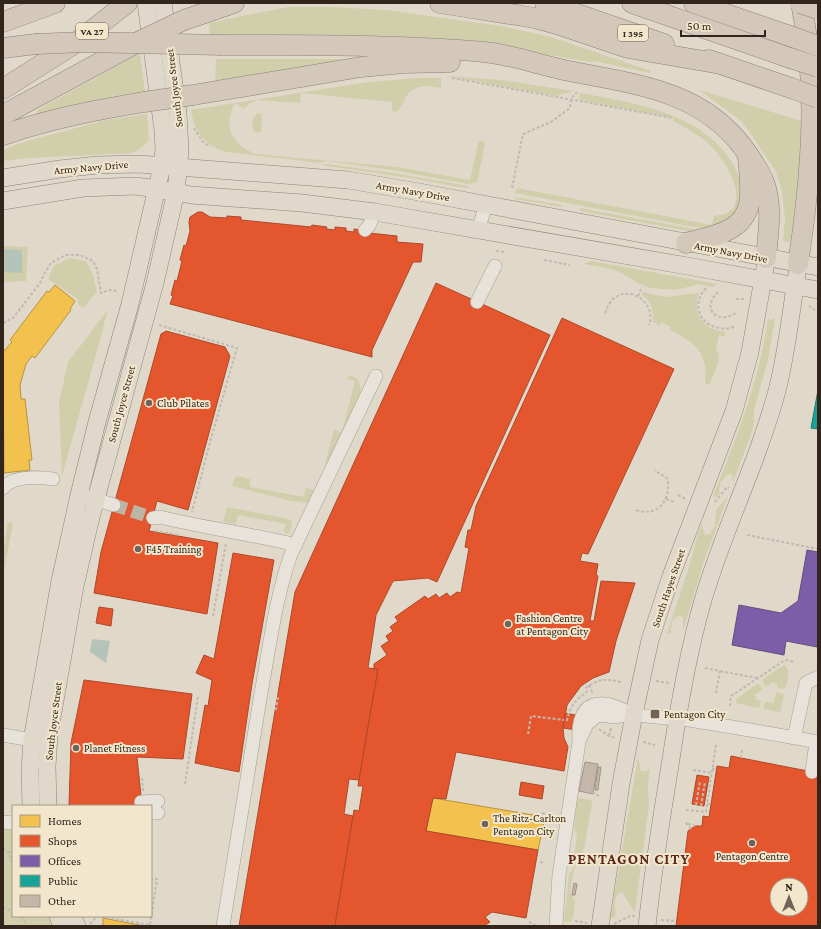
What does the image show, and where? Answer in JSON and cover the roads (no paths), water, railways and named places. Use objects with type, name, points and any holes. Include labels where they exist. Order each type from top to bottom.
[{"type":"highway","points":[[3,22],[55,3]]},
{"type":"highway","name":"VA 27","points":[[3,78],[56,56],[77,42],[127,3]]},
{"type":"highway","points":[[3,115],[140,41],[184,20],[234,3]]},
{"type":"highway","points":[[440,3],[535,18],[558,24],[628,48],[721,64]]},
{"type":"highway","name":"I 395","points":[[545,3],[818,98]]},
{"type":"highway","points":[[632,3],[818,67]]},
{"type":"highway","points":[[694,3],[818,46]]},
{"type":"highway","points":[[798,264],[806,209],[811,146],[808,55],[800,3],[818,9]]},
{"type":"highway","points":[[3,48],[36,44],[84,42],[383,46],[449,49],[493,53],[648,88],[686,100],[701,108],[726,127],[748,153],[761,174],[768,200],[766,258]]},
{"type":"highway","points":[[3,89],[56,56]]},
{"type":"highway","points":[[3,135],[65,116],[361,67],[425,62],[465,63],[570,71]]},
{"type":"highway","points":[[811,146],[818,181]]},
{"type":"highway","points":[[686,243],[725,232],[741,220],[748,208],[750,196],[748,153]]},
{"type":"main road","name":"South Joyce Street","points":[[31,805],[30,771],[32,740],[52,625],[87,497],[147,312],[176,192],[170,166],[164,149],[163,130],[146,3]]},
{"type":"main road","name":"South Joyce Street","points":[[48,805],[47,753],[57,684],[75,586],[97,422],[130,304],[157,189],[180,149],[178,114],[163,3]]},
{"type":"main road","name":"Army Navy Drive","points":[[3,178],[98,165],[139,164],[348,180],[818,267]]},
{"type":"main road","name":"Army Navy Drive","points":[[3,200],[83,188],[136,186],[191,195],[309,204],[375,212],[763,279],[818,290]]},
{"type":"main road","points":[[375,212],[380,202],[389,195],[419,192]]},
{"type":"main road","name":"South Hayes Street","points":[[600,925],[621,784],[650,640],[664,594],[734,411],[750,352],[766,258]]},
{"type":"main road","points":[[645,920],[682,687],[693,639],[714,562],[747,479],[778,387],[786,347],[798,264]]},
{"type":"main road","points":[[73,917],[84,925]]},
{"type":"street","points":[[478,230],[486,206]]},
{"type":"street","points":[[365,230],[369,226],[375,212]]},
{"type":"street","points":[[477,302],[495,266]]},
{"type":"street","points":[[130,304],[147,312]]},
{"type":"street","points":[[223,926],[263,683],[285,571],[376,376]]},
{"type":"street","points":[[3,488],[7,483],[20,479],[35,477],[53,479]]},
{"type":"street","points":[[87,497],[114,505]]},
{"type":"street","points":[[152,518],[160,517],[229,532],[275,539],[296,545]]},
{"type":"street","points":[[794,738],[806,683],[818,677]]},
{"type":"street","points":[[556,926],[559,875],[579,742],[587,724],[597,716],[634,714],[677,719],[817,742],[812,772]]},
{"type":"street","points":[[3,735],[32,740]]},
{"type":"street","points":[[142,802],[148,805]]},
{"type":"tunnel","points":[[114,505],[153,518]]},
{"type":"place","name":"Club Pilates","points":[[149,403]]},
{"type":"place","name":"F45 Training","points":[[138,549]]},
{"type":"place","name":"Fashion Centre at Pentagon City","points":[[508,624]]},
{"type":"place","name":"Pentagon City","points":[[655,714]]},
{"type":"place","name":"Planet Fitness","points":[[76,748]]},
{"type":"place","name":"The Ritz-Carlton Pentagon City","points":[[485,824]]},
{"type":"place","name":"Pentagon Centre","points":[[752,843]]},
{"type":"district","name":"PENTAGON CITY","points":[[629,859]]}]
